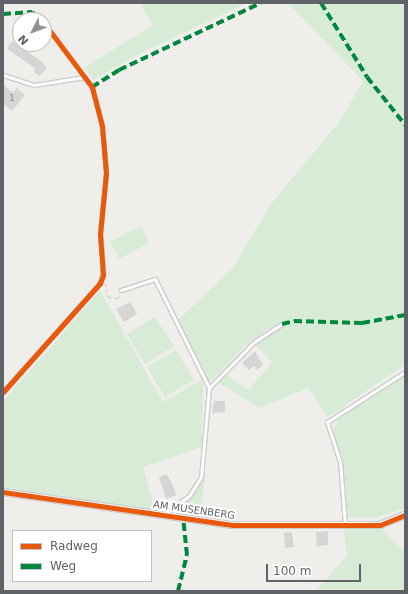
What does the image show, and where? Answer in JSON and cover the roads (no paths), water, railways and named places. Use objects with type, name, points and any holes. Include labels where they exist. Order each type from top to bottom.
[{"type":"street","name":"AM MUSENBERG","points":[[3,492],[233,525],[380,525],[405,515]]},
{"type":"lane","points":[[3,76],[34,84],[84,77],[92,87],[102,126],[106,173],[100,234],[103,275],[100,283],[3,392]]},
{"type":"lane","points":[[121,290],[155,278],[209,388],[201,477],[189,496],[164,514]]},
{"type":"lane","points":[[209,388],[254,342],[282,324]]},
{"type":"lane","points":[[345,526],[340,462],[327,422],[405,372]]}]
